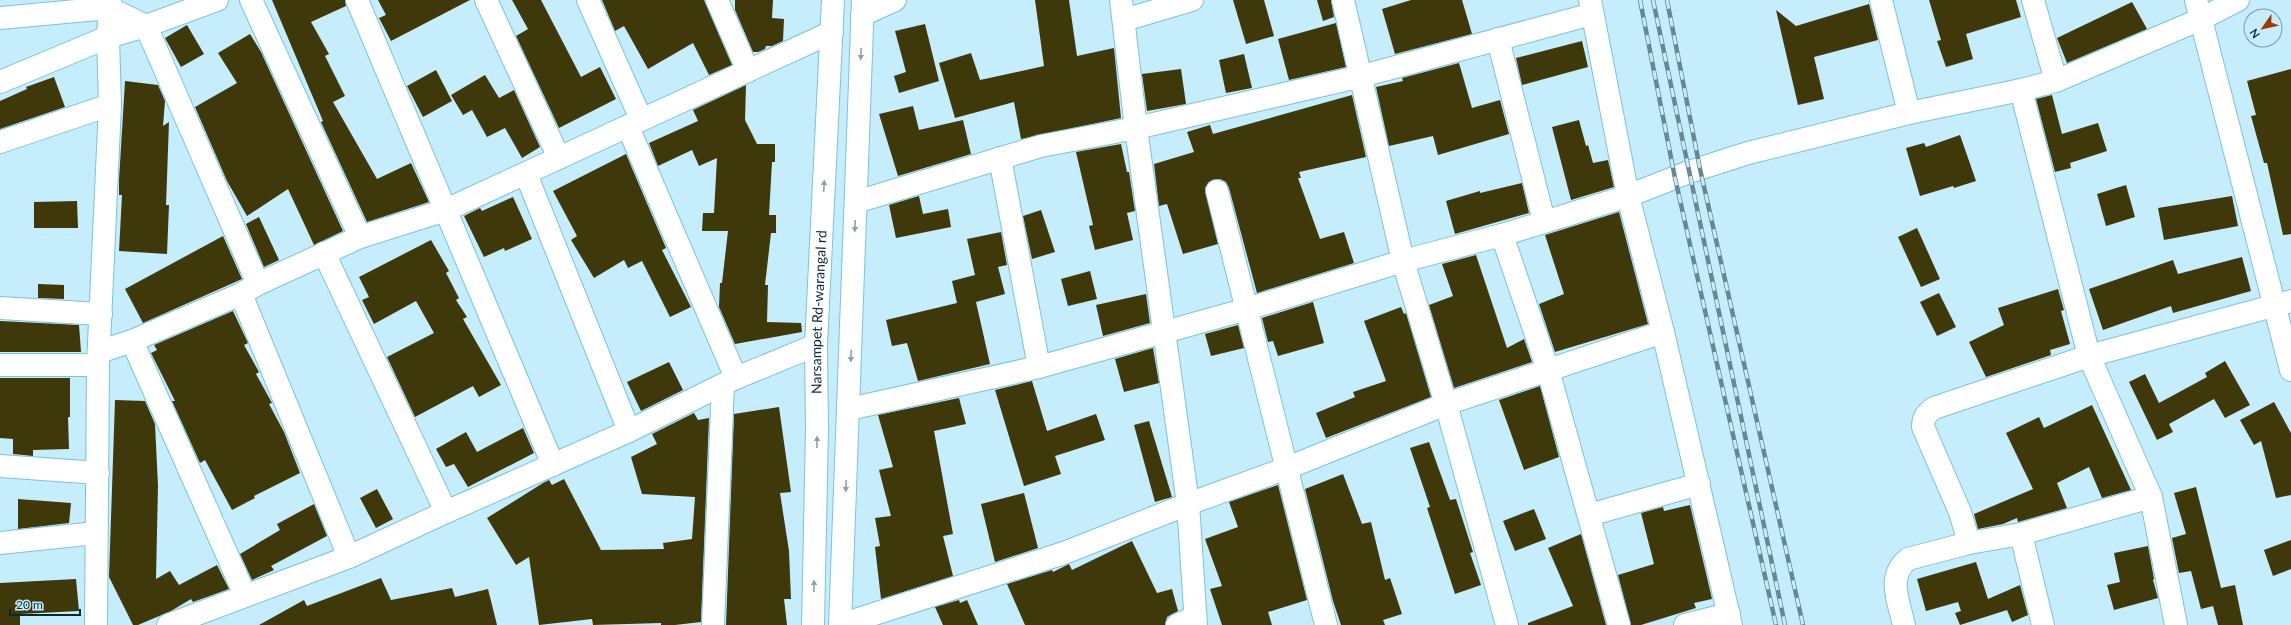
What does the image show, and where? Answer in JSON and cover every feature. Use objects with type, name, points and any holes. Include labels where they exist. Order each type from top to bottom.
[{"type":"street","points":[[0,82],[108,37],[146,26],[217,0]]},
{"type":"street","points":[[251,0],[360,237]]},
{"type":"street","points":[[357,0],[553,466]]},
{"type":"street","points":[[486,0],[558,158]]},
{"type":"street","points":[[588,0],[729,382],[713,625]]},
{"type":"street","points":[[716,0],[748,71]]},
{"type":"street","name":"Narsampet Rd-warangal rd","points":[[813,625],[817,430],[816,345],[833,0]]},
{"type":"street","points":[[895,0],[862,8],[849,409],[840,625],[1064,553],[1188,504],[1287,468],[1446,404],[1663,332]]},
{"type":"street","points":[[1189,622],[1188,504],[1163,332],[1122,10],[1192,0]]},
{"type":"street","points":[[1343,0],[1362,76],[1403,261],[1446,404],[1507,625]]},
{"type":"street","points":[[1881,0],[1909,113]]},
{"type":"street","points":[[2033,0],[2056,81]]},
{"type":"street","points":[[849,409],[1039,367],[1247,309],[1403,261],[1502,235],[1628,196],[1689,172],[1748,153],[1909,113],[2021,90],[2056,81],[2199,9],[2238,0]]},
{"type":"street","points":[[96,625],[98,359],[110,105],[108,37],[110,4]]},
{"type":"street","points":[[0,18],[110,4],[146,26],[250,289],[349,557]]},
{"type":"street","points":[[856,202],[1041,146],[1136,128],[1362,76],[1498,39],[1591,7],[1628,196],[1663,332],[1730,619],[1685,625]]},
{"type":"street","points":[[2199,9],[2283,302],[2291,370]]},
{"type":"street","points":[[0,365],[98,359],[132,341],[250,289],[360,237],[446,210],[832,32]]},
{"type":"street","points":[[1498,39],[1544,221]]},
{"type":"street","points":[[2021,90],[2089,356],[2151,497],[2176,625]]},
{"type":"street","points":[[0,142],[110,105]]},
{"type":"street","points":[[1000,158],[1039,367]]},
{"type":"street","points":[[526,174],[629,431]]},
{"type":"street","points":[[1217,191],[1326,625]]},
{"type":"street","points":[[1502,235],[1548,370],[1619,625]]},
{"type":"street","points":[[324,253],[446,512]]},
{"type":"street","points":[[1969,543],[1960,512],[1923,427],[1924,417],[1934,408],[2089,356],[2283,302]]},
{"type":"street","points":[[0,308],[101,314]]},
{"type":"street","points":[[132,341],[245,594]]},
{"type":"street","points":[[168,625],[245,594],[349,557],[446,512],[553,466],[629,431],[729,382],[816,345]]},
{"type":"street","points":[[0,466],[98,473]]},
{"type":"street","points":[[1589,515],[1699,484]]},
{"type":"street","points":[[1904,625],[1894,584],[1896,574],[1900,566],[1908,560],[1969,543],[2021,534],[2151,497]]},
{"type":"street","points":[[0,543],[96,533]]},
{"type":"street","points":[[2021,534],[2042,625]]},
{"type":"building","points":[[272,0],[345,0],[346,6],[311,22],[329,54],[325,56],[345,96],[333,102],[377,179],[411,163],[429,202],[367,222],[321,122],[323,121]]},
{"type":"building","points":[[378,0],[470,0],[391,41],[379,18],[386,15]]},
{"type":"building","points":[[512,0],[541,0],[581,77],[600,67],[616,99],[559,128],[516,36],[528,29]]},
{"type":"building","points":[[602,0],[704,0],[732,65],[709,75],[693,43],[648,69],[624,26],[615,31]]},
{"type":"building","points":[[735,0],[773,0],[772,18],[784,19],[783,41],[772,46],[766,46],[765,49],[758,52],[753,52],[735,10]]},
{"type":"building","points":[[1035,0],[1069,0],[1077,56],[1114,48],[1121,118],[1021,139],[1014,102],[955,118],[939,63],[971,53],[980,80],[1044,66]]},
{"type":"building","points":[[1233,0],[1264,0],[1274,36],[1246,44]]},
{"type":"building","points":[[1317,0],[1331,0],[1334,17],[1323,21]]},
{"type":"building","points":[[1411,0],[1462,0],[1472,34],[1395,54],[1382,9]]},
{"type":"building","points":[[1929,0],[2016,0],[2021,17],[1966,34],[1973,59],[1946,67],[1937,41],[1941,40]]},
{"type":"building","points":[[2132,2],[2147,29],[2067,63],[2057,38]]},
{"type":"building","points":[[1869,4],[1878,40],[1814,57],[1824,99],[1798,105],[1776,10],[1796,26]]},
{"type":"building","points":[[1336,23],[1346,67],[1289,80],[1278,39]]},
{"type":"building","points":[[925,24],[939,81],[899,93],[894,76],[906,72],[895,31]]},
{"type":"building","points":[[187,25],[204,54],[181,67],[165,38]]},
{"type":"building","points":[[250,34],[261,52],[343,231],[314,245],[288,189],[247,216],[227,181],[195,107],[237,83],[218,53]]},
{"type":"building","points":[[1582,41],[1588,67],[1522,85],[1516,58]]},
{"type":"building","points":[[1244,54],[1252,88],[1226,93],[1219,60]]},
{"type":"building","points":[[1459,63],[1472,108],[1500,100],[1509,134],[1438,155],[1433,136],[1389,146],[1376,87],[1403,81],[1402,78]]},
{"type":"building","points":[[1181,69],[1186,104],[1147,111],[1142,74]]},
{"type":"building","points":[[2291,69],[2291,234],[2283,235],[2267,163],[2264,163],[2251,116],[2256,115],[2247,81]]},
{"type":"building","points":[[436,70],[452,101],[423,117],[407,86]]},
{"type":"building","points":[[485,75],[499,98],[514,90],[540,147],[522,158],[505,128],[487,137],[472,110],[463,115],[451,95]]},
{"type":"building","points":[[54,77],[65,107],[0,129],[0,101],[27,89],[26,87]]},
{"type":"building","points":[[125,81],[158,85],[165,101],[163,126],[169,122],[166,205],[169,205],[167,254],[119,251],[122,195],[119,195],[119,180]]},
{"type":"building","points":[[746,85],[745,120],[757,144],[775,144],[775,162],[772,162],[769,215],[776,215],[776,233],[771,233],[765,285],[768,285],[767,322],[801,323],[802,332],[735,344],[719,307],[720,283],[722,283],[728,231],[702,231],[703,213],[714,213],[717,158],[699,166],[692,150],[658,166],[649,143],[698,121],[693,110]]},
{"type":"building","points":[[1352,95],[1366,157],[1299,172],[1301,178],[1298,178],[1320,239],[1344,232],[1354,263],[1257,293],[1229,188],[1226,182],[1220,179],[1209,182],[1205,188],[1218,244],[1183,254],[1167,204],[1159,206],[1154,164],[1194,152],[1187,132],[1210,125],[1213,134]]},
{"type":"building","points":[[2052,95],[2062,134],[2098,123],[2107,151],[2070,163],[2071,168],[2055,172],[2036,99]]},
{"type":"building","points":[[913,106],[919,130],[963,120],[971,154],[898,176],[879,114]]},
{"type":"building","points":[[1579,120],[1586,146],[1588,145],[1593,163],[1608,160],[1614,187],[1571,200],[1552,127]]},
{"type":"building","points":[[1960,135],[1976,181],[1920,196],[1906,148],[1924,143],[1926,147]]},
{"type":"building","points":[[1121,144],[1127,172],[1129,172],[1135,211],[1127,213],[1133,240],[1095,250],[1089,226],[1093,225],[1076,152]]},
{"type":"building","points":[[626,154],[666,248],[662,250],[691,307],[670,317],[642,261],[628,268],[624,260],[594,278],[571,240],[577,236],[553,191]]},
{"type":"building","points":[[1522,183],[1529,213],[1455,234],[1446,201],[1480,191],[1480,193]]},
{"type":"building","points":[[2126,185],[2135,217],[2106,226],[2097,194]]},
{"type":"building","points":[[919,196],[923,214],[948,209],[951,227],[896,238],[889,205]]},
{"type":"building","points":[[2232,196],[2238,226],[2164,240],[2158,208]]},
{"type":"building","points":[[513,197],[532,239],[505,251],[504,248],[484,257],[464,216],[480,208],[482,211]]},
{"type":"building","points":[[77,201],[78,228],[34,228],[34,202]]},
{"type":"building","points":[[1041,210],[1055,252],[1032,259],[1023,216]]},
{"type":"building","points":[[1619,212],[1648,324],[1555,352],[1539,304],[1564,294],[1545,235]]},
{"type":"building","points":[[259,217],[279,260],[264,267],[246,224]]},
{"type":"building","points":[[1917,228],[1940,279],[1921,287],[1898,237]]},
{"type":"building","points":[[1001,232],[1007,265],[998,267],[1005,294],[976,302],[990,364],[918,381],[907,343],[892,346],[886,320],[957,303],[952,281],[975,275],[967,239]]},
{"type":"building","points":[[223,236],[242,279],[143,323],[125,289]]},
{"type":"building","points":[[431,240],[449,271],[446,273],[459,298],[456,300],[467,317],[463,319],[501,385],[479,397],[473,386],[415,417],[387,357],[434,333],[416,301],[374,324],[362,300],[369,297],[359,277]]},
{"type":"building","points":[[1476,255],[1507,348],[1524,339],[1532,362],[1454,388],[1429,305],[1453,296],[1442,264]]},
{"type":"building","points":[[2242,257],[2251,291],[2173,313],[2171,306],[2103,330],[2089,289],[2173,260],[2178,274]]},
{"type":"building","points":[[1090,271],[1097,299],[1068,306],[1061,279]]},
{"type":"building","points":[[38,284],[64,285],[64,299],[38,298]]},
{"type":"building","points":[[2058,289],[2064,310],[2061,311],[2070,344],[2050,350],[2051,355],[1986,377],[1969,342],[2004,325],[1998,308]]},
{"type":"building","points":[[1939,293],[1956,327],[1937,336],[1920,302]]},
{"type":"building","points":[[1146,294],[1150,323],[1103,336],[1096,305]]},
{"type":"building","points":[[1313,302],[1324,343],[1278,356],[1273,341],[1268,342],[1262,318]]},
{"type":"building","points":[[1401,307],[1404,314],[1406,313],[1431,397],[1326,438],[1316,413],[1355,397],[1353,392],[1386,381],[1364,321]]},
{"type":"building","points":[[233,311],[248,343],[244,345],[259,372],[256,374],[272,403],[269,404],[284,432],[300,473],[254,496],[255,498],[232,510],[205,460],[200,463],[172,401],[175,401],[151,353],[157,350],[154,345]]},
{"type":"building","points":[[0,321],[79,325],[81,352],[0,352]]},
{"type":"building","points":[[1238,325],[1244,348],[1211,356],[1205,334]]},
{"type":"building","points":[[1153,348],[1159,383],[1124,392],[1115,359]]},
{"type":"building","points":[[2225,361],[2250,405],[2225,418],[2214,399],[2169,424],[2173,432],[2157,440],[2129,382],[2145,374],[2159,403],[2207,377],[2205,373]]},
{"type":"building","points":[[669,362],[683,390],[641,411],[627,382]]},
{"type":"building","points":[[0,378],[70,378],[70,417],[68,417],[69,449],[33,450],[33,456],[13,454],[13,439],[0,438]]},
{"type":"building","points":[[1032,381],[1047,431],[1096,414],[1105,440],[1055,456],[1061,474],[1024,486],[995,390]]},
{"type":"building","points":[[1540,386],[1559,457],[1524,470],[1499,400]]},
{"type":"building","points":[[959,398],[966,424],[934,431],[953,534],[943,536],[953,576],[881,599],[875,547],[880,546],[875,518],[891,516],[879,470],[893,467],[878,415]]},
{"type":"building","points":[[115,400],[145,401],[155,424],[158,486],[156,579],[170,571],[179,585],[217,565],[229,589],[193,602],[191,599],[171,611],[138,625],[133,625],[109,577]]},
{"type":"building","points":[[2274,402],[2291,433],[2291,495],[2276,498],[2261,441],[2254,445],[2240,420]]},
{"type":"building","points":[[2092,405],[2131,490],[2102,498],[2089,467],[2057,483],[2067,508],[2018,522],[2017,518],[2003,524],[1978,529],[1974,514],[2033,489],[2006,433],[2039,417],[2044,428]]},
{"type":"building","points":[[779,407],[791,492],[780,493],[789,551],[791,599],[784,599],[787,625],[726,625],[734,414]]},
{"type":"building","points":[[694,413],[698,420],[709,418],[701,622],[675,625],[661,625],[661,623],[593,625],[592,619],[539,625],[529,557],[516,565],[487,518],[543,483],[549,480],[552,485],[564,479],[601,550],[664,549],[663,543],[692,539],[695,497],[642,494],[631,457],[657,444],[652,434]]},
{"type":"building","points":[[1149,421],[1172,497],[1155,502],[1134,425]]},
{"type":"building","points":[[523,428],[534,453],[468,487],[454,464],[446,467],[436,449],[466,432],[477,452]]},
{"type":"building","points":[[1429,442],[1450,500],[1456,499],[1473,552],[1470,553],[1481,585],[1455,594],[1427,508],[1430,507],[1410,448]]},
{"type":"building","points":[[1343,474],[1362,524],[1371,522],[1385,580],[1390,578],[1402,614],[1383,620],[1385,625],[1341,625],[1333,601],[1305,489]]},
{"type":"building","points":[[1278,485],[1307,600],[1268,612],[1272,625],[1222,625],[1210,589],[1222,586],[1205,539],[1238,527],[1229,502]]},
{"type":"building","points":[[2196,487],[2221,588],[2235,585],[2243,625],[2218,625],[2213,606],[2201,609],[2191,571],[2179,573],[2172,538],[2186,534],[2174,493]]},
{"type":"building","points":[[377,489],[393,519],[376,528],[360,498]]},
{"type":"building","points":[[1024,493],[1038,548],[995,562],[981,504]]},
{"type":"building","points":[[18,499],[71,503],[69,523],[18,529]]},
{"type":"building","points":[[314,504],[327,536],[271,566],[274,570],[252,580],[240,554],[280,530],[277,524]]},
{"type":"building","points":[[1690,505],[1712,599],[1694,603],[1696,608],[1641,625],[1631,625],[1618,575],[1654,564],[1641,513],[1663,507],[1664,511]]},
{"type":"building","points":[[1534,509],[1546,539],[1515,551],[1503,521]]},
{"type":"building","points":[[1581,534],[1606,625],[1528,625],[1528,623],[1573,606],[1548,548]]},
{"type":"building","points":[[2291,540],[2291,569],[2273,576],[2264,550]]},
{"type":"building","points":[[1132,541],[1157,593],[1172,589],[1178,611],[1167,617],[1165,625],[1025,625],[1007,584],[1052,570],[1053,572],[1069,564],[1072,570]]},
{"type":"building","points":[[2148,546],[2153,580],[2158,598],[2114,610],[2107,585],[2120,582],[2114,553]]},
{"type":"building","points":[[1976,562],[1988,599],[2020,585],[2028,615],[2012,622],[2007,610],[1960,625],[1955,613],[1961,611],[1958,602],[1926,611],[1917,579]]},
{"type":"building","points":[[381,578],[391,600],[452,588],[455,597],[488,589],[497,625],[259,625],[304,600],[307,606]]},
{"type":"building","points":[[76,579],[79,611],[20,614],[20,625],[0,625],[0,583]]},
{"type":"building","points":[[959,600],[960,603],[967,600],[978,625],[943,625],[935,607]]},
{"type":"railway","points":[[1640,0],[1675,178],[1776,625]]},
{"type":"railway","points":[[1653,0],[1785,625]]},
{"type":"railway","points":[[1667,0],[1700,169],[1803,625]]}]
